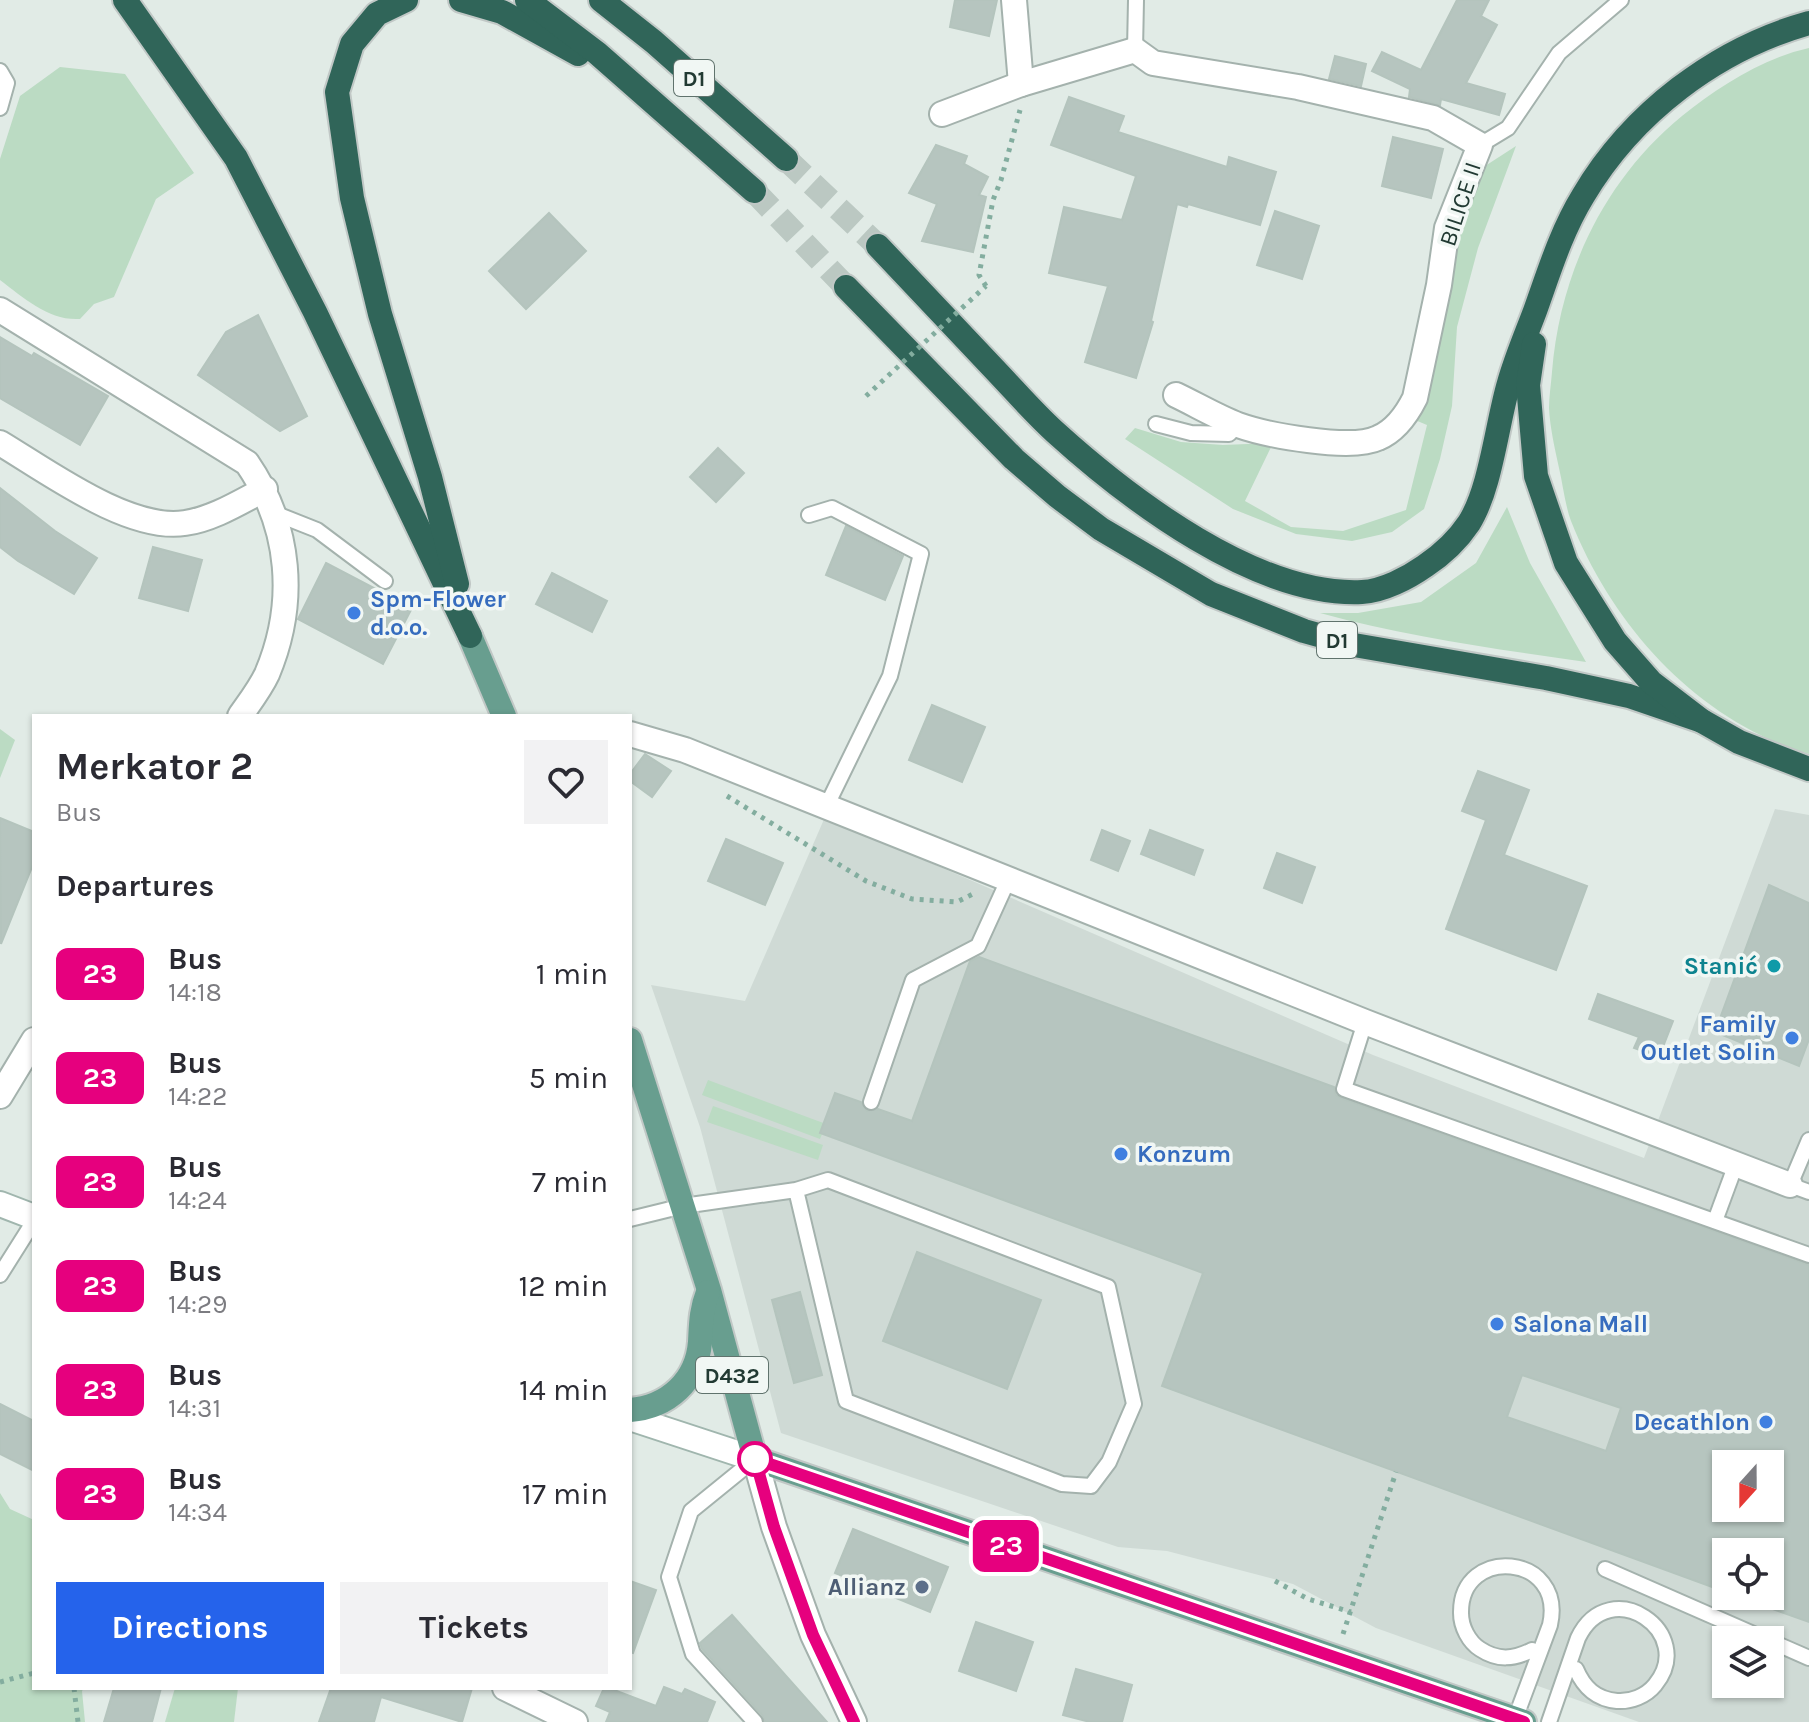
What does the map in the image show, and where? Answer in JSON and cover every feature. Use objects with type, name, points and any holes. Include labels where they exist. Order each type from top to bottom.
[{"type":"highway","points":[[125,0],[236,158],[315,312],[470,636]]},
{"type":"highway","points":[[406,0],[377,14],[352,44],[337,92],[352,198],[380,314],[430,477],[470,636]]},
{"type":"highway","points":[[461,0],[502,12],[635,85]]},
{"type":"highway","name":"D1","points":[[527,0],[635,85],[754,191]]},
{"type":"highway","name":"D1","points":[[601,0],[654,42],[786,159]]},
{"type":"highway","name":"D1","points":[[878,246],[1052,430],[1165,520],[1224,554],[1280,578],[1323,591],[1366,592],[1408,578],[1446,552],[1471,520],[1489,470],[1509,382],[1558,243],[1583,195],[1614,151],[1651,112],[1692,78],[1738,50],[1809,23]]},
{"type":"highway","name":"D1","points":[[846,287],[1014,459],[1057,496],[1101,529],[1211,594],[1304,631],[1354,645],[1546,678],[1629,696],[1702,721],[1739,742],[1809,769]]},
{"type":"highway","points":[[1541,294],[1528,385],[1536,476],[1566,563],[1619,646],[1651,682],[1702,721]]},
{"type":"main road","points":[[470,636],[503,714]]},
{"type":"main road","name":"D432","points":[[634,1068],[709,1290],[755,1459]]},
{"type":"main road","points":[[632,1410],[648,1409],[682,1387],[694,1368],[700,1344],[700,1312],[709,1290]]},
{"type":"main road","points":[[755,1459],[1520,1720]]},
{"type":"street","points":[[1014,0],[1021,84]]},
{"type":"street","points":[[942,114],[1021,84],[1135,50]]},
{"type":"street","name":"BILICE II","points":[[1135,50],[1153,63],[1298,87],[1433,118],[1480,145],[1447,228],[1415,398],[1397,425],[1377,439],[1319,442],[1238,425],[1176,395]]},
{"type":"street","points":[[0,310],[247,463],[265,489],[280,530],[285,575],[282,631],[266,677],[241,714]]},
{"type":"street","points":[[0,443],[106,506],[146,520],[184,523],[225,509],[265,489]]},
{"type":"street","points":[[632,735],[685,750],[827,805],[1365,1022],[1800,1189]]},
{"type":"street","points":[[0,1096],[32,1043]]},
{"type":"street","points":[[0,1204],[32,1218]]},
{"type":"street","points":[[632,1419],[755,1459],[774,1527],[813,1635],[854,1722]]},
{"type":"street","points":[[509,1690],[575,1722]]},
{"type":"lane","points":[[1135,50],[1136,0]]},
{"type":"lane","points":[[1480,145],[1508,128],[1559,53],[1621,0]]},
{"type":"lane","points":[[0,71],[7,83],[0,108]]},
{"type":"lane","name":"BILICE II","points":[[1156,424],[1191,433],[1229,434],[1238,425]]},
{"type":"lane","points":[[809,515],[832,508],[921,554],[890,676],[827,805]]},
{"type":"lane","points":[[274,513],[317,530],[385,581]]},
{"type":"lane","points":[[871,1102],[913,980],[978,946],[1009,878]]},
{"type":"lane","points":[[1365,1022],[1344,1089],[1809,1255]]},
{"type":"lane","points":[[1800,1189],[1809,1140]]},
{"type":"lane","points":[[1715,1221],[1736,1164]]},
{"type":"lane","points":[[632,1219],[683,1206],[796,1190],[828,1180],[1108,1287],[1134,1404],[1109,1462],[1091,1486],[1062,1484],[846,1401],[796,1190]]},
{"type":"lane","points":[[0,1275],[32,1222]]},
{"type":"lane","points":[[755,1459],[691,1511],[669,1577],[693,1654],[755,1722]]},
{"type":"lane","points":[[1520,1720],[1550,1625],[1553,1610],[1550,1596],[1544,1583],[1533,1573],[1519,1567],[1505,1565],[1478,1575],[1461,1601],[1460,1617],[1465,1632],[1475,1646],[1488,1654],[1504,1658],[1520,1656],[1532,1650]]},
{"type":"lane","points":[[1605,1569],[1735,1626]]},
{"type":"lane","points":[[1549,1722],[1578,1638],[1584,1625],[1596,1615],[1609,1609],[1624,1608],[1638,1612],[1660,1631],[1666,1659],[1662,1675],[1653,1688],[1640,1697],[1624,1701],[1608,1700],[1593,1693],[1581,1682],[1576,1669]]},
{"type":"lane","points":[[1784,1647],[1809,1658]]},
{"type":"path","points":[[866,396],[986,286],[979,275],[993,200],[1021,106],[1021,84]]},
{"type":"path","points":[[724,794],[866,881],[912,899],[957,902],[1009,878]]},
{"type":"path","points":[[1275,1581],[1308,1599],[1351,1612],[1396,1472]]},
{"type":"path","points":[[0,1682],[32,1674]]},
{"type":"path","points":[[74,1690],[78,1722]]},
{"type":"shaded area","points":[[1775,809],[1809,815],[1809,1722],[1639,1722],[1376,1628],[1293,1584],[1167,1551],[1118,1547],[781,1433],[700,1127],[651,985],[745,1001],[825,817],[1373,1055],[1644,1158]]},
{"type":"green space","points":[[1809,48],[1809,754],[1769,739],[1731,719],[1696,694],[1635,633],[1610,597],[1571,521],[1549,408],[1557,335],[1576,264],[1609,199],[1630,169],[1654,141],[1711,95],[1758,66]]},
{"type":"green space","points":[[60,67],[125,74],[194,173],[156,199],[114,297],[94,304],[80,319],[47,312],[0,280],[0,159],[20,96]]},
{"type":"green space","points":[[1516,146],[1478,248],[1457,327],[1452,406],[1424,509],[1392,532],[1352,541],[1296,534],[1233,509],[1125,439],[1135,428],[1181,442],[1223,445],[1273,443],[1245,501],[1291,527],[1343,531],[1406,510],[1427,425],[1415,420],[1426,406],[1454,248],[1482,168]]},
{"type":"green space","points":[[1507,507],[1530,563],[1586,662],[1419,636],[1320,613],[1358,613],[1421,602],[1476,563]]},
{"type":"green space","points":[[0,729],[15,740],[0,778]]},
{"type":"green space","points":[[708,1080],[826,1124],[820,1139],[702,1095]]},
{"type":"green space","points":[[713,1106],[823,1145],[818,1160],[707,1122]]},
{"type":"green space","points":[[0,1493],[10,1509],[32,1519],[32,1690],[83,1690],[85,1722],[0,1722]]},
{"type":"green space","points":[[174,1690],[238,1690],[234,1722],[165,1722]]},
{"type":"building","points":[[955,0],[997,0],[989,36],[950,27]]},
{"type":"building","points":[[1457,0],[1489,0],[1481,16],[1497,25],[1466,83],[1505,94],[1499,115],[1441,99],[1440,105],[1409,97],[1410,89],[1372,71],[1382,52],[1421,70]]},
{"type":"building","points":[[1335,56],[1366,64],[1361,86],[1329,79]]},
{"type":"building","points":[[1069,97],[1124,116],[1118,132],[1227,167],[1229,157],[1276,172],[1260,225],[1188,204],[1187,207],[1177,204],[1153,322],[1136,378],[1085,362],[1108,286],[1049,273],[1064,207],[1122,220],[1136,176],[1051,145]]},
{"type":"building","points":[[1393,137],[1443,149],[1431,198],[1382,186]]},
{"type":"building","points":[[936,145],[967,156],[964,164],[988,177],[979,195],[986,197],[973,252],[922,241],[937,204],[909,193]]},
{"type":"building","points":[[1275,211],[1319,226],[1302,279],[1257,265]]},
{"type":"building","points":[[549,213],[586,251],[526,309],[489,271]]},
{"type":"building","points":[[258,315],[307,416],[280,431],[198,375],[226,332]]},
{"type":"building","points":[[0,337],[108,396],[80,445],[0,398]]},
{"type":"building","points":[[718,448],[744,473],[716,502],[690,477]]},
{"type":"building","points":[[0,488],[55,531],[97,558],[74,594],[0,547]]},
{"type":"building","points":[[846,526],[903,556],[885,600],[826,575]]},
{"type":"building","points":[[153,547],[202,560],[188,611],[139,598]]},
{"type":"building","name":"Spm-Flower d.o.o.","points":[[326,563],[412,608],[383,664],[298,619]]},
{"type":"building","points":[[552,573],[607,601],[592,632],[536,604]]},
{"type":"building","points":[[932,705],[985,727],[962,782],[909,760]]},
{"type":"building","points":[[645,754],[671,771],[652,797],[632,782],[632,771]]},
{"type":"building","points":[[1478,771],[1529,790],[1504,855],[1587,886],[1556,970],[1446,929],[1486,820],[1462,811]]},
{"type":"building","points":[[0,818],[32,831],[32,867],[1,944]]},
{"type":"building","points":[[1102,830],[1130,841],[1118,871],[1091,860]]},
{"type":"building","points":[[1150,830],[1203,850],[1194,875],[1141,854]]},
{"type":"building","points":[[726,839],[783,863],[765,905],[708,881]]},
{"type":"building","points":[[1277,853],[1315,867],[1302,903],[1264,888]]},
{"type":"building","name":"Stanić","points":[[1769,885],[1809,903],[1809,1039],[1799,1066],[1715,1032]]},
{"type":"building","name":"Salona Mall","points":[[979,957],[1334,1087],[1336,1095],[1341,1098],[1809,1265],[1809,1622],[1776,1610],[1784,1610],[1784,1538],[1712,1538],[1712,1587],[1162,1386],[1203,1273],[820,1133],[835,1093],[861,1102],[867,1111],[878,1109],[912,1121],[970,961]],"holes":[[[1522,1375],[1621,1408],[1606,1451],[1507,1417]]]},
{"type":"building","points":[[1598,994],[1673,1021],[1659,1057],[1634,1048],[1639,1037],[1589,1019]]},
{"type":"building","points":[[917,1252],[1041,1300],[1007,1389],[883,1341]]},
{"type":"building","points":[[800,1292],[822,1375],[794,1383],[772,1300]]},
{"type":"building","points":[[0,1404],[32,1420],[32,1470],[0,1454]]},
{"type":"building","points":[[853,1529],[948,1567],[930,1612],[835,1573]]},
{"type":"building","points":[[632,1582],[656,1590],[632,1653]]},
{"type":"building","points":[[732,1615],[827,1722],[765,1722],[700,1643]]},
{"type":"building","points":[[976,1622],[1033,1642],[1016,1691],[959,1671]]},
{"type":"building","points":[[1076,1669],[1132,1685],[1122,1722],[1090,1722],[1063,1715]]},
{"type":"building","points":[[664,1687],[682,1694],[685,1689],[715,1702],[707,1722],[606,1722],[610,1712],[596,1706],[603,1690],[614,1690],[656,1706]]},
{"type":"building","points":[[113,1690],[160,1690],[152,1722],[104,1722]]},
{"type":"building","points":[[330,1690],[471,1690],[462,1722],[381,1697],[374,1722],[319,1722]]},
{"type":"tunnel","points":[[786,159],[878,246]]},
{"type":"tunnel","points":[[754,191],[846,287]]},
{"type":"bus line","name":"23","points":[[854,1722],[813,1635],[774,1527],[755,1459],[1524,1722]]},
{"type":"place","name":"Spm-Flower d.o.o.","points":[[354,613]]},
{"type":"place","name":"Stanić","points":[[1774,966]]},
{"type":"place","name":"Family Outlet Solin","points":[[1792,1038]]},
{"type":"place","name":"Konzum","points":[[1121,1154]]},
{"type":"place","name":"Salona Mall","points":[[1497,1324]]},
{"type":"place","name":"Decathlon","points":[[1766,1422]]},
{"type":"place","name":"Allianz","points":[[922,1587]]}]
